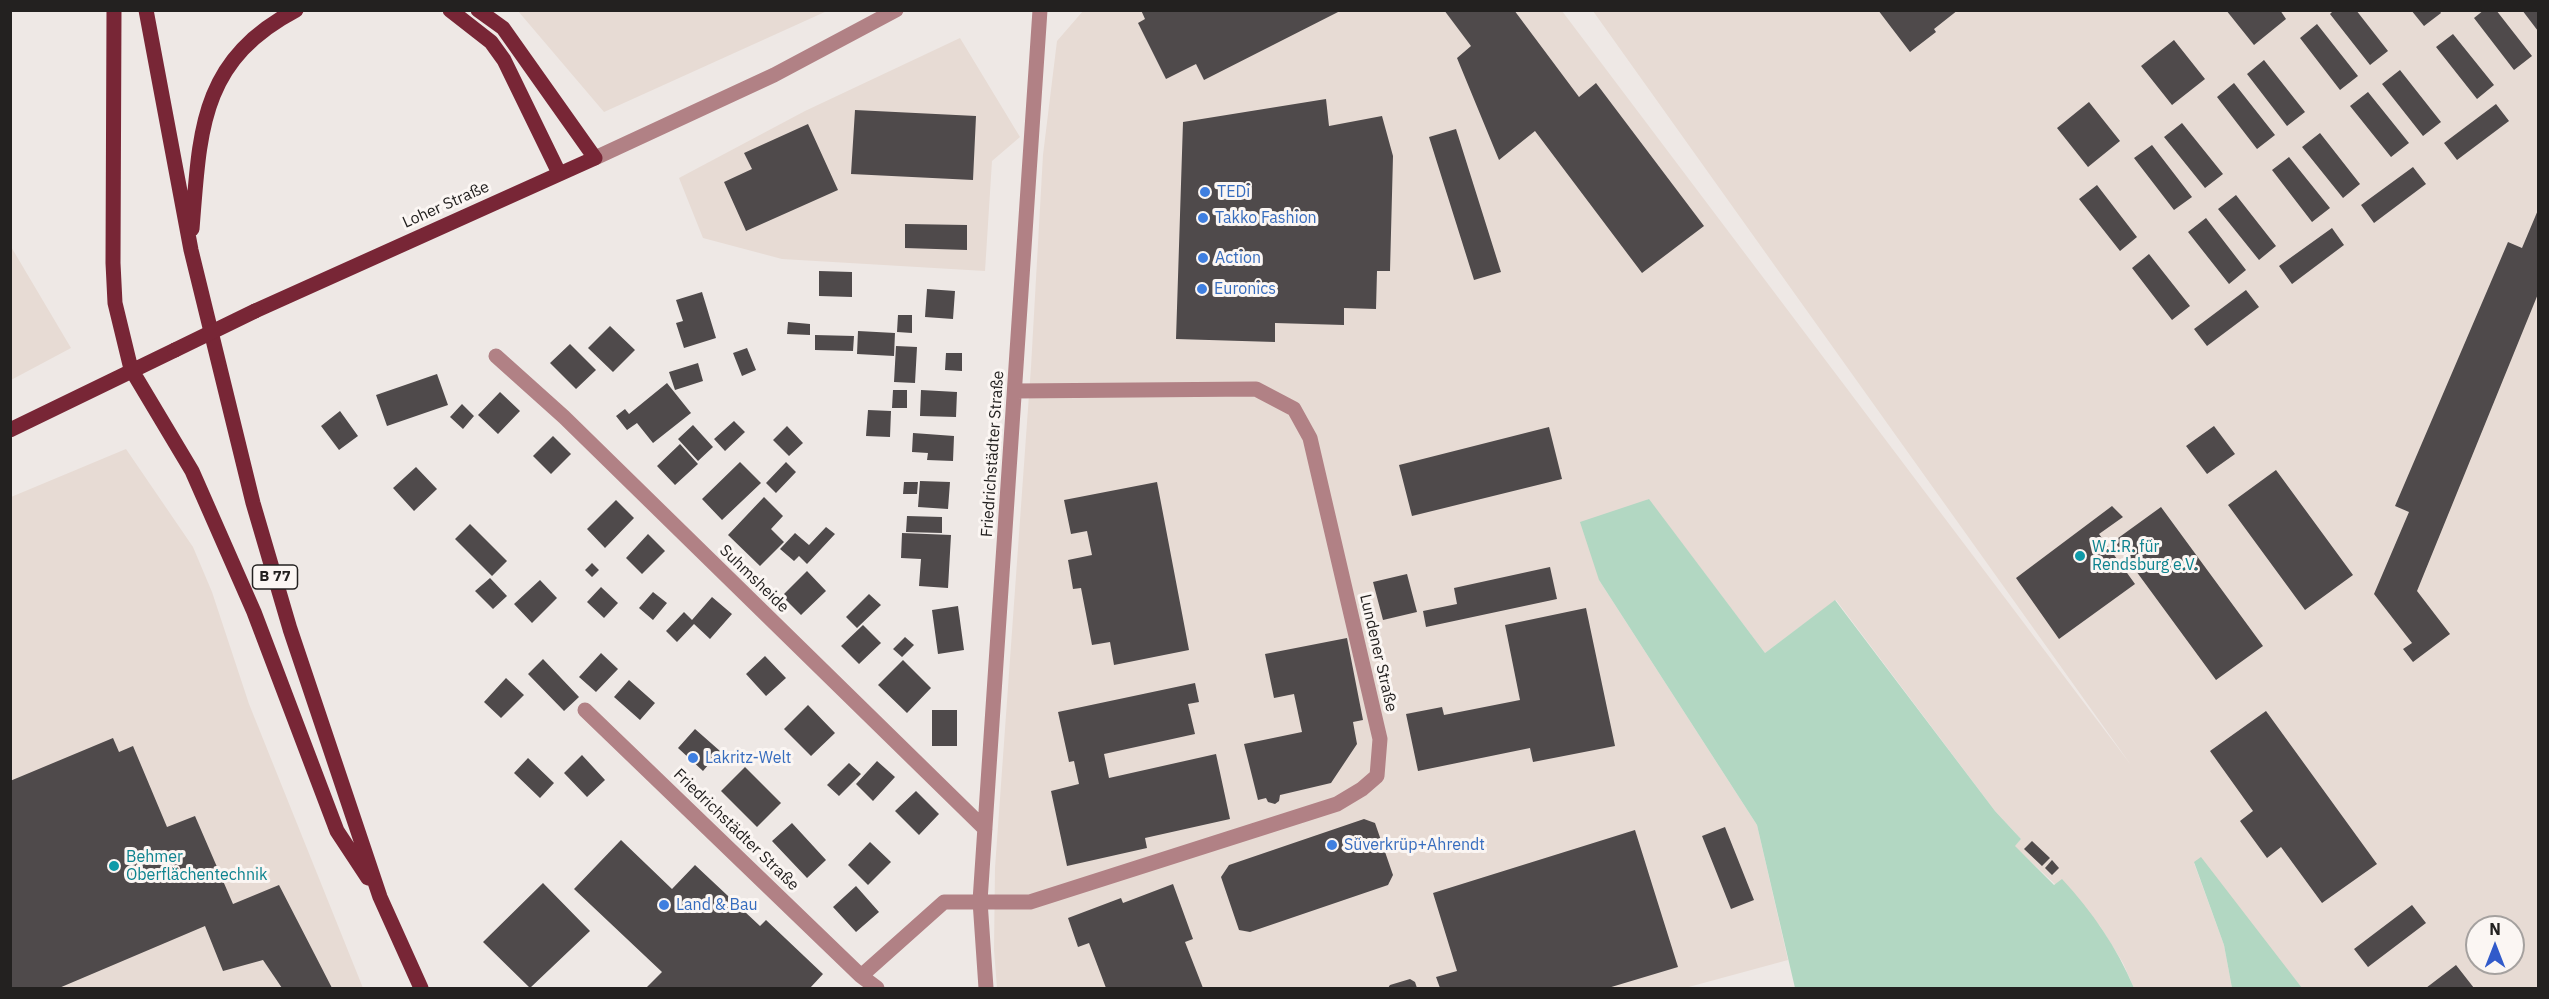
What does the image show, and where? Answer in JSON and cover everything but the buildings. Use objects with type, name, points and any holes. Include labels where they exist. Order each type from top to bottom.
[{"type":"main road","points":[[114,10],[113,263],[115,303],[131,369],[192,471],[254,612],[337,831],[380,897]]},
{"type":"main road","name":"B 77","points":[[147,10],[190,250],[226,399],[290,629],[380,897],[421,988]]},
{"type":"main road","points":[[190,250],[200,135],[223,73],[249,43],[273,22],[296,10]]},
{"type":"main road","points":[[450,10],[491,42],[504,60],[559,173]]},
{"type":"main road","points":[[478,10],[503,28],[595,158]]},
{"type":"main road","name":"Loher Straße","points":[[10,430],[131,369],[255,311],[595,158]]},
{"type":"street","name":"Loher Straße","points":[[595,158],[774,75],[896,10]]},
{"type":"street","name":"Friedrichstädter Straße","points":[[986,988],[980,901],[1040,10]]},
{"type":"street","name":"Suhmsheide","points":[[496,356],[564,417],[985,829]]},
{"type":"street","name":"Lundener Straße","points":[[980,901],[1030,902],[1337,804],[1362,789],[1377,776],[1380,739],[1310,438],[1294,409],[1256,389],[1015,391]]},
{"type":"street","name":"Friedrichstädter Straße","points":[[585,710],[861,976],[877,988]]},
{"type":"street","points":[[861,976],[944,902],[980,901]]},
{"type":"shaded area","points":[[518,11],[827,11],[604,112]]},
{"type":"shaded area","points":[[1083,11],[1562,11],[2131,765],[1593,11],[2538,11],[2538,988],[2302,988],[2194,863],[2224,945],[2232,988],[2134,988],[2123,963],[2100,926],[2014,846],[2021,839],[1995,811],[1836,600],[1765,653],[1648,499],[1599,580],[1757,825],[1788,960],[1685,988],[997,988],[994,950],[995,868],[1031,367],[1043,155],[1057,41]]},
{"type":"shaded area","points":[[960,38],[1020,137],[992,161],[985,271],[782,259],[703,238],[679,178],[805,111]]},
{"type":"shaded area","points":[[10,245],[71,348],[11,380],[10,380]]},
{"type":"shaded area","points":[[126,449],[193,547],[212,592],[249,704],[363,988],[11,988],[11,497]]},
{"type":"green space","points":[[1649,499],[1765,653],[1835,600],[1995,811],[2021,839],[2015,846],[2054,885],[2062,879],[2084,904],[2112,944],[2134,988],[1795,988],[1757,825],[1599,580],[1580,522]]},
{"type":"green space","points":[[2201,857],[2302,988],[2232,988],[2224,945],[2194,862]]},
{"type":"place","name":"TEDi","points":[[1205,192]]},
{"type":"place","name":"Takko Fashion","points":[[1203,218]]},
{"type":"place","name":"Action","points":[[1203,258]]},
{"type":"place","name":"Euronics","points":[[1202,289]]},
{"type":"place","name":"W.I.R. für Rendsburg e.V.","points":[[2080,556]]},
{"type":"place","name":"Lakritz-Welt","points":[[693,758]]},
{"type":"place","name":"Süverkrüp+Ahrendt","points":[[1332,845]]},
{"type":"place","name":"Behmer Oberflächentechnik","points":[[114,866]]},
{"type":"place","name":"Land & Bau","points":[[664,905]]}]
